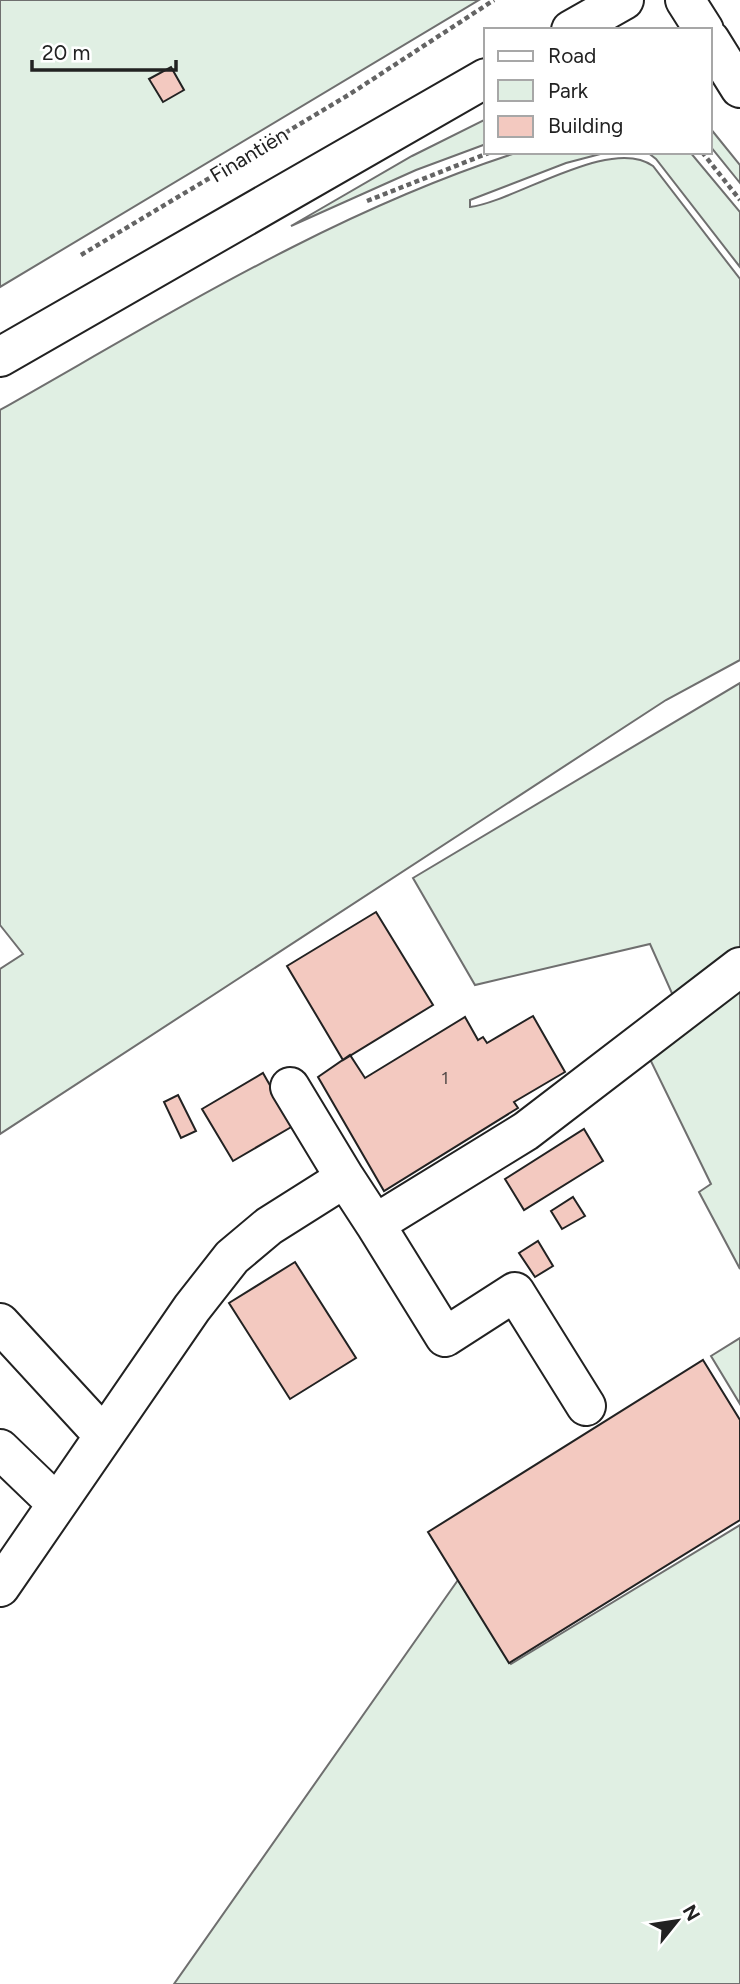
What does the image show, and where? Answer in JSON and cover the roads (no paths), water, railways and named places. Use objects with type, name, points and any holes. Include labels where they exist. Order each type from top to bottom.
[{"type":"street","points":[[575,28],[624,0]]},
{"type":"street","points":[[685,0],[703,28]]},
{"type":"street","points":[[712,43],[740,88]]},
{"type":"street","points":[[0,356],[484,79]]},
{"type":"street","points":[[374,1224],[526,1131],[740,967]]},
{"type":"street","points":[[290,1087],[445,1337],[516,1292],[586,1406]]},
{"type":"street","points":[[0,1587],[192,1308],[232,1257],[269,1226],[345,1178]]},
{"type":"street","points":[[0,1323],[104,1436]]},
{"type":"street","points":[[0,1449],[57,1504]]}]
